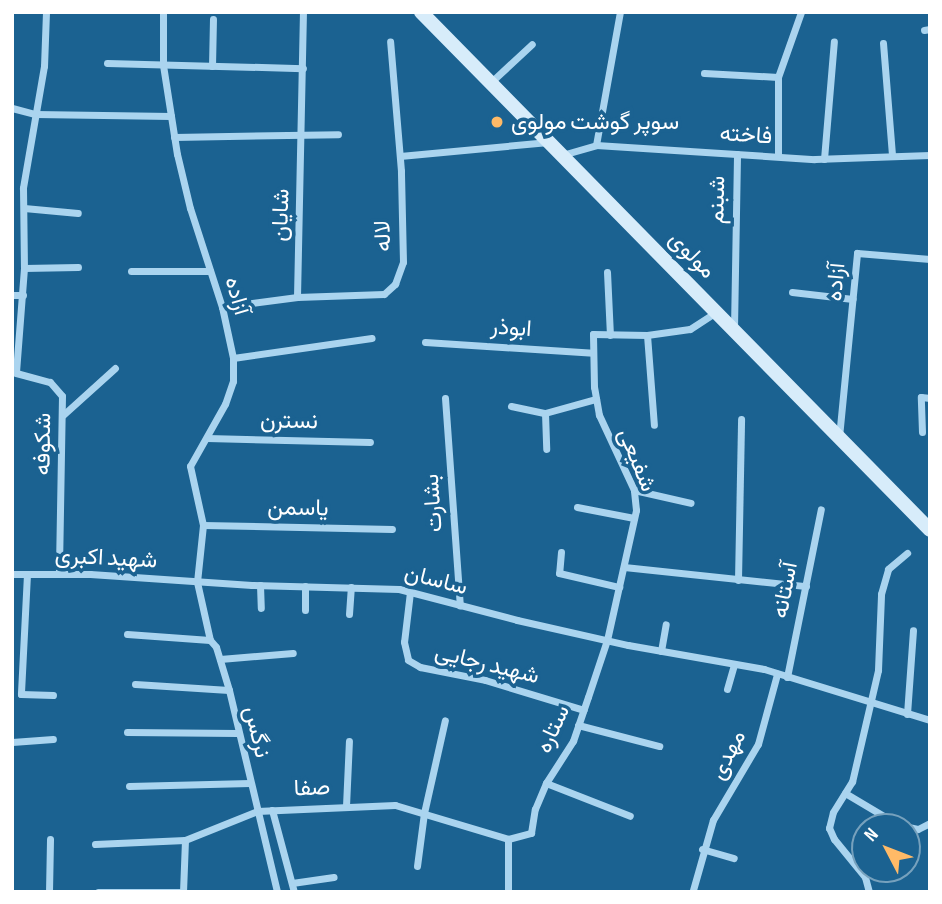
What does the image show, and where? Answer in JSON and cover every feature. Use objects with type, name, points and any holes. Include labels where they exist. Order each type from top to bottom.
[{"type":"main road","name":"مولوی","points":[[421,12],[930,530]]},
{"type":"street","name":"شکوفه","points":[[46,12],[44,65],[23,188],[23,295],[14,373],[50,382],[62,396],[60,574]]},
{"type":"street","name":"آزاده","points":[[163,12],[163,65],[174,137],[190,208],[222,307],[233,358],[233,381],[225,404],[207,438],[195,452],[190,466],[203,525],[197,582]]},
{"type":"street","name":"شایان","points":[[297,297],[303,134],[303,12]]},
{"type":"street","points":[[596,145],[620,12]]},
{"type":"street","points":[[778,156],[778,77],[801,12]]},
{"type":"street","points":[[212,66],[213,19]]},
{"type":"street","name":"لاله","points":[[222,307],[297,297],[384,294],[395,284],[403,262],[400,156],[390,41]]},
{"type":"street","points":[[824,159],[834,41]]},
{"type":"street","points":[[883,43],[892,156]]},
{"type":"street","points":[[491,83],[532,44]]},
{"type":"street","points":[[107,63],[303,68]]},
{"type":"street","points":[[704,73],[778,77]]},
{"type":"street","points":[[12,108],[35,114],[171,116]]},
{"type":"street","points":[[174,137],[338,134]]},
{"type":"street","points":[[400,156],[548,142]]},
{"type":"street","name":"فاخته","points":[[562,155],[596,145],[824,159],[930,155]]},
{"type":"street","name":"شبنم","points":[[734,331],[737,154]]},
{"type":"street","points":[[12,187],[23,188]]},
{"type":"street","points":[[24,208],[78,214]]},
{"type":"street","name":"آزاده","points":[[839,438],[857,253],[930,258]]},
{"type":"street","points":[[24,268],[78,267]]},
{"type":"street","points":[[131,271],[211,271]]},
{"type":"street","points":[[607,271],[610,335],[647,335],[690,329],[716,312]]},
{"type":"street","points":[[792,292],[853,299]]},
{"type":"street","points":[[12,295],[23,295]]},
{"type":"street","name":"شفیعی","points":[[607,640],[634,518],[634,491],[610,443],[596,399],[593,334],[610,335]]},
{"type":"street","points":[[647,335],[654,425]]},
{"type":"street","points":[[233,358],[372,338]]},
{"type":"street","name":"ابوذر","points":[[425,342],[593,353]]},
{"type":"street","points":[[63,415],[115,368]]},
{"type":"street","points":[[922,432],[920,397],[930,398]]},
{"type":"street","name":"بشارت","points":[[445,398],[460,605]]},
{"type":"street","points":[[511,405],[545,413],[596,399]]},
{"type":"street","points":[[545,413],[546,449]]},
{"type":"street","points":[[738,580],[741,419]]},
{"type":"street","name":"نسترن","points":[[207,438],[370,442]]},
{"type":"street","points":[[634,491],[691,503]]},
{"type":"street","points":[[577,507],[634,518]]},
{"type":"street","name":"آستانه","points":[[787,677],[821,509]]},
{"type":"street","name":"یاسمن","points":[[203,525],[392,529]]},
{"type":"street","points":[[561,552],[559,573],[619,587]]},
{"type":"street","points":[[869,892],[864,877],[834,839],[829,828],[833,812],[852,782],[877,670],[881,594],[888,569],[907,553]]},
{"type":"street","points":[[624,567],[806,586]]},
{"type":"street","name":"شهید اکبری","points":[[12,574],[197,582]]},
{"type":"street","points":[[27,574],[21,694],[53,695]]},
{"type":"street","name":"ساسان","points":[[197,582],[351,587],[410,592],[607,640],[776,674],[930,720]]},
{"type":"street","name":"نرگس","points":[[197,582],[210,640],[220,659],[229,690],[237,733],[277,892]]},
{"type":"street","points":[[260,585],[261,608]]},
{"type":"street","points":[[304,610],[305,586]]},
{"type":"street","points":[[349,614],[351,587]]},
{"type":"street","name":"شهید رجایی","points":[[410,592],[404,642],[408,660],[420,667],[485,680],[584,710]]},
{"type":"street","points":[[662,651],[666,624]]},
{"type":"street","points":[[907,714],[913,630]]},
{"type":"street","points":[[127,634],[210,640]]},
{"type":"street","name":"ستاره","points":[[508,839],[531,833],[535,809],[545,783],[573,741],[607,640]]},
{"type":"street","points":[[220,659],[293,653]]},
{"type":"street","points":[[727,689],[734,664]]},
{"type":"street","name":"مهدی","points":[[693,890],[702,849],[713,820],[758,744],[776,674]]},
{"type":"street","points":[[135,684],[229,690]]},
{"type":"street","points":[[417,866],[424,813],[444,720]]},
{"type":"street","points":[[578,725],[659,746]]},
{"type":"street","points":[[127,732],[237,733]]},
{"type":"street","points":[[12,742],[53,739]]},
{"type":"street","points":[[346,806],[349,741]]},
{"type":"street","points":[[129,786],[250,783]]},
{"type":"street","points":[[545,783],[629,816]]},
{"type":"street","points":[[845,793],[880,813]]},
{"type":"street","name":"صفا","points":[[95,844],[186,840],[257,811],[395,805],[508,839]]},
{"type":"street","points":[[272,810],[293,888],[334,877]]},
{"type":"street","points":[[49,892],[50,839]]},
{"type":"street","points":[[508,839],[508,892]]},
{"type":"street","points":[[99,892],[183,892],[186,840]]},
{"type":"street","points":[[702,849],[734,858]]},
{"type":"place","name":"سوپر گوشت مولوی","points":[[497,122]]}]
